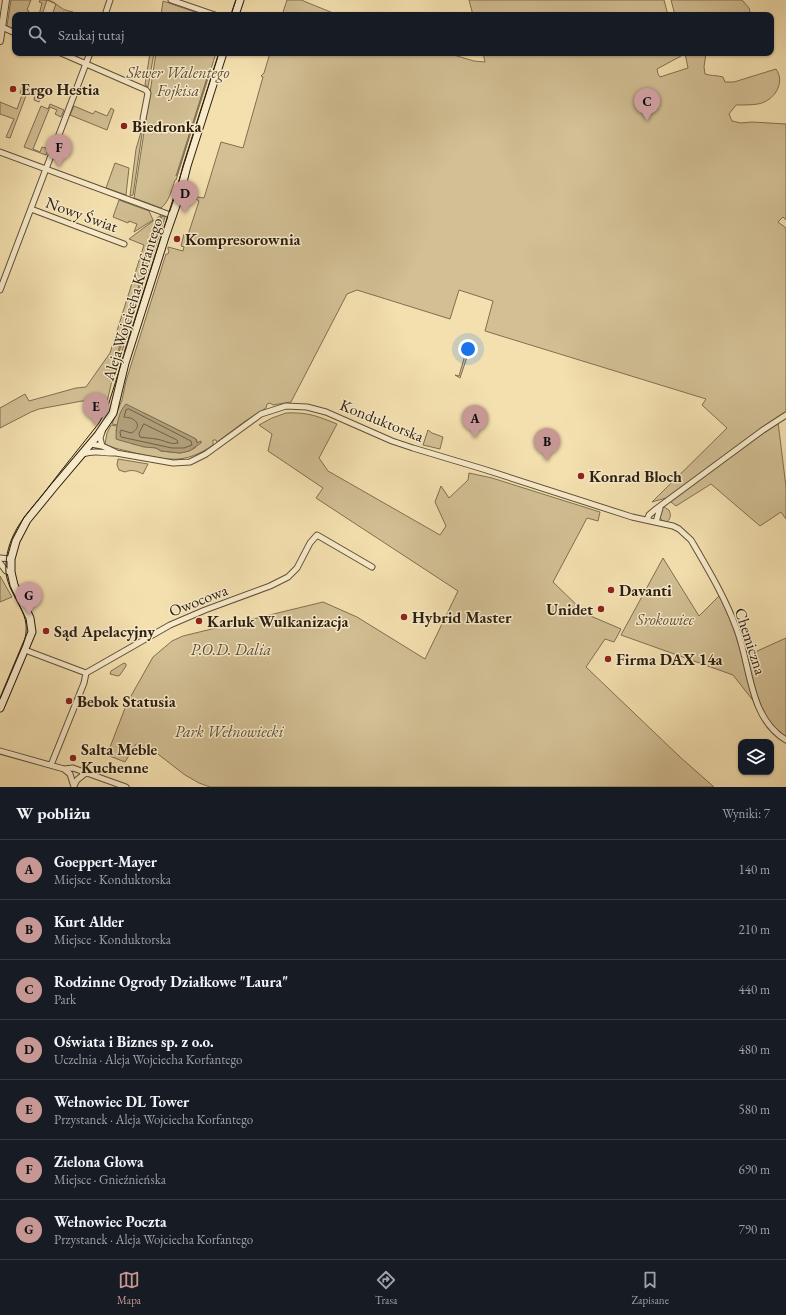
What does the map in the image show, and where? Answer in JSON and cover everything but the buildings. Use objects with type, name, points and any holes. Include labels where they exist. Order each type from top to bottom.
[{"type":"main road","points":[[236,12],[240,0]]},
{"type":"main road","name":"Aleja Wojciecha Korfantego","points":[[0,708],[32,635],[32,626],[29,615],[14,585],[11,572],[11,560],[16,541],[22,528],[54,487],[91,444],[113,413],[125,364],[173,216],[222,56]]},
{"type":"street","points":[[0,41],[6,0]]},
{"type":"street","points":[[106,12],[110,0]]},
{"type":"street","points":[[171,0],[206,12]]},
{"type":"street","points":[[2,27],[12,32]]},
{"type":"street","points":[[68,56],[148,91],[143,119]]},
{"type":"street","points":[[0,290],[89,56]]},
{"type":"street","points":[[0,152],[173,216]]},
{"type":"street","name":"Nowy Świat","points":[[31,209],[124,244]]},
{"type":"street","name":"Konduktorska","points":[[82,455],[92,451],[98,451],[166,462],[190,462],[206,454],[261,414],[269,410],[286,406],[307,407],[326,412],[392,441],[410,447],[647,520],[679,528]]},
{"type":"street","points":[[647,520],[650,515],[660,507],[773,422],[786,415]]},
{"type":"street","points":[[102,446],[100,438],[104,427]]},
{"type":"street","points":[[91,444],[98,451]]},
{"type":"street","name":"Konduktorska","points":[[91,444],[102,446],[116,453]]},
{"type":"street","points":[[656,522],[660,507]]},
{"type":"street","name":"Chemiczna","points":[[679,528],[691,540],[738,630],[754,695],[762,714],[774,731],[786,740]]},
{"type":"street","name":"Owocowa","points":[[86,673],[170,625],[205,610],[270,586],[288,577],[297,568],[310,543],[317,535],[372,567]]},
{"type":"street","points":[[0,558],[11,560]]},
{"type":"street","points":[[0,563],[6,571],[11,572]]},
{"type":"street","points":[[25,650],[86,673],[84,683],[51,765]]},
{"type":"street","points":[[0,751],[64,769],[70,774],[74,786]]},
{"type":"street","points":[[64,769],[73,768],[87,772],[126,787]]},
{"type":"street","points":[[74,786],[77,780],[87,772]]},
{"type":"green space","points":[[11,0],[31,0],[27,10],[28,12],[12,12],[12,28],[7,26]]},
{"type":"green space","points":[[40,0],[47,0],[43,12],[40,12],[42,3],[39,2]]},
{"type":"green space","points":[[48,0],[55,3],[63,9],[73,12],[53,12],[56,4]]},
{"type":"green space","points":[[287,0],[301,0],[331,12],[283,12]]},
{"type":"green space","points":[[469,0],[664,0],[667,12],[472,12]]},
{"type":"green space","points":[[671,0],[742,0],[749,8],[750,12],[674,12]]},
{"type":"green space","name":"Skwer Walentego Fojkisa","points":[[163,1],[195,12],[161,12]]},
{"type":"green space","points":[[150,56],[153,56],[148,87],[145,85]]},
{"type":"green space","name":"Skwer Walentego Fojkisa","points":[[156,56],[215,56],[176,180],[168,199],[161,208],[134,198]],"holes":[[[209,72],[178,172],[176,176]]]},
{"type":"green space","points":[[269,56],[457,56],[474,61],[485,62],[484,56],[681,56],[657,69],[660,77],[688,68],[686,56],[706,56],[704,67],[705,74],[723,77],[725,82],[734,82],[776,69],[779,74],[779,85],[777,91],[769,99],[758,104],[736,105],[729,114],[732,121],[741,123],[752,122],[786,124],[786,220],[783,217],[778,222],[786,228],[786,417],[778,422],[786,487],[786,519],[781,512],[760,526],[711,484],[676,506],[666,498],[652,502],[727,428],[702,405],[706,399],[485,331],[493,301],[459,290],[450,319],[357,290],[347,294],[291,402],[273,405],[270,403],[267,404],[266,408],[217,442],[216,440],[213,440],[213,445],[193,456],[176,459],[157,458],[105,444],[107,433],[111,425],[117,426],[116,431],[133,444],[156,448],[161,451],[180,453],[195,448],[198,443],[196,439],[144,413],[118,425],[112,424],[122,400],[126,381],[166,254],[168,254],[169,251],[168,247],[183,251],[184,247],[181,246],[184,234],[188,235],[199,201],[196,199],[197,197],[204,198],[221,142],[243,148],[263,77],[261,76],[264,73]]},
{"type":"green space","points":[[22,86],[43,94],[39,102],[34,100],[35,95],[27,93],[10,138],[6,137],[14,119],[0,114],[0,102],[17,109],[22,95],[20,94]]},
{"type":"green space","points":[[50,104],[64,110],[61,117],[55,114],[57,110],[50,107],[33,149],[40,152],[42,147],[49,149],[46,155],[24,147],[41,106],[48,109]]},
{"type":"green space","points":[[74,106],[93,114],[95,111],[107,116],[111,108],[114,110],[107,130],[70,115]]},
{"type":"green space","points":[[143,119],[133,195],[130,196],[136,149],[141,132],[139,131]]},
{"type":"green space","points":[[115,163],[129,168],[126,195],[106,188]]},
{"type":"green space","points":[[119,200],[149,211],[153,220],[134,232],[137,224],[129,221],[128,223],[113,217]]},
{"type":"green space","points":[[161,215],[116,358],[114,359],[116,363],[107,402],[82,401],[39,409],[0,428],[0,408],[25,394],[29,401],[76,388],[86,387],[110,353],[144,245],[129,239]]},
{"type":"green space","points":[[162,216],[165,217],[120,358],[118,355]]},
{"type":"green space","points":[[469,341],[472,342],[460,378],[455,375],[459,376]]},
{"type":"green space","points":[[286,413],[312,415],[337,424],[319,458],[328,471],[440,535],[446,526],[435,502],[441,486],[449,498],[468,480],[469,473],[492,478],[600,512],[598,521],[587,518],[553,582],[586,614],[621,629],[614,642],[605,639],[586,667],[680,757],[714,787],[210,787],[185,775],[154,751],[136,744],[125,762],[107,755],[127,703],[153,657],[172,641],[183,636],[323,602],[357,617],[425,659],[458,591],[316,498],[323,488],[268,451],[272,434],[259,425]]},
{"type":"green space","points":[[428,430],[443,437],[440,449],[423,445]]},
{"type":"green space","points":[[118,459],[148,464],[143,474],[134,471],[125,472],[119,470],[117,465]]},
{"type":"green space","points":[[664,507],[669,510],[670,513],[670,518],[667,522],[663,521],[659,517]]},
{"type":"green space","name":"Srokowiec","points":[[663,558],[699,616],[719,596],[755,652],[786,638],[786,737],[783,736],[770,722],[733,675],[621,635]]},
{"type":"green space","points":[[0,576],[12,597],[0,602]]},
{"type":"green space","points":[[124,663],[126,666],[120,675],[110,674],[111,671]]},
{"type":"water","points":[[126,404],[196,439],[197,443],[201,441],[201,443],[189,451],[180,453],[161,451],[156,448],[144,447],[116,439],[119,416]]},
{"type":"tram line","points":[[232,12],[236,0]]},
{"type":"tram line","points":[[0,699],[23,645],[26,634],[24,616],[8,583],[6,573],[7,553],[10,543],[17,528],[24,518],[99,423],[107,409],[218,56]]},
{"type":"place","name":"Ergo Hestia","points":[[13,89]]},
{"type":"place","name":"Rodzinne Ogrody Działkowe \"Laura\"","points":[[647,121]]},
{"type":"place","name":"Biedronka","points":[[124,126]]},
{"type":"place","name":"Zielona Głowa","points":[[59,167]]},
{"type":"place","name":"Oświata i Biznes sp. z o.o.","points":[[185,213]]},
{"type":"place","name":"Kompresorownia","points":[[177,239]]},
{"type":"place","name":"Wełnowiec DL Tower","points":[[96,426]]},
{"type":"place","name":"Goeppert-Mayer","points":[[475,438]]},
{"type":"place","name":"Kurt Alder","points":[[547,461]]},
{"type":"place","name":"Konrad Bloch","points":[[581,476]]},
{"type":"place","name":"Davanti","points":[[611,590]]},
{"type":"place","name":"Unidet","points":[[601,609]]},
{"type":"place","name":"Wełnowiec Poczta","points":[[29,615]]},
{"type":"place","name":"Hybrid Master","points":[[404,617]]},
{"type":"place","name":"Karluk Wulkanizacja","points":[[199,621]]},
{"type":"place","name":"Sąd Apelacyjny","points":[[46,631]]},
{"type":"place","name":"Firma DAX 14a","points":[[608,659]]},
{"type":"place","name":"Bebok Statusia","points":[[69,701]]},
{"type":"place","name":"Salta Meble Kuchenne","points":[[73,758]]},
{"type":"park label","name":"P.O.D. Dalia","points":[[231,649]]},
{"type":"park label","name":"Park Wełnowiecki","points":[[229,731]]}]
